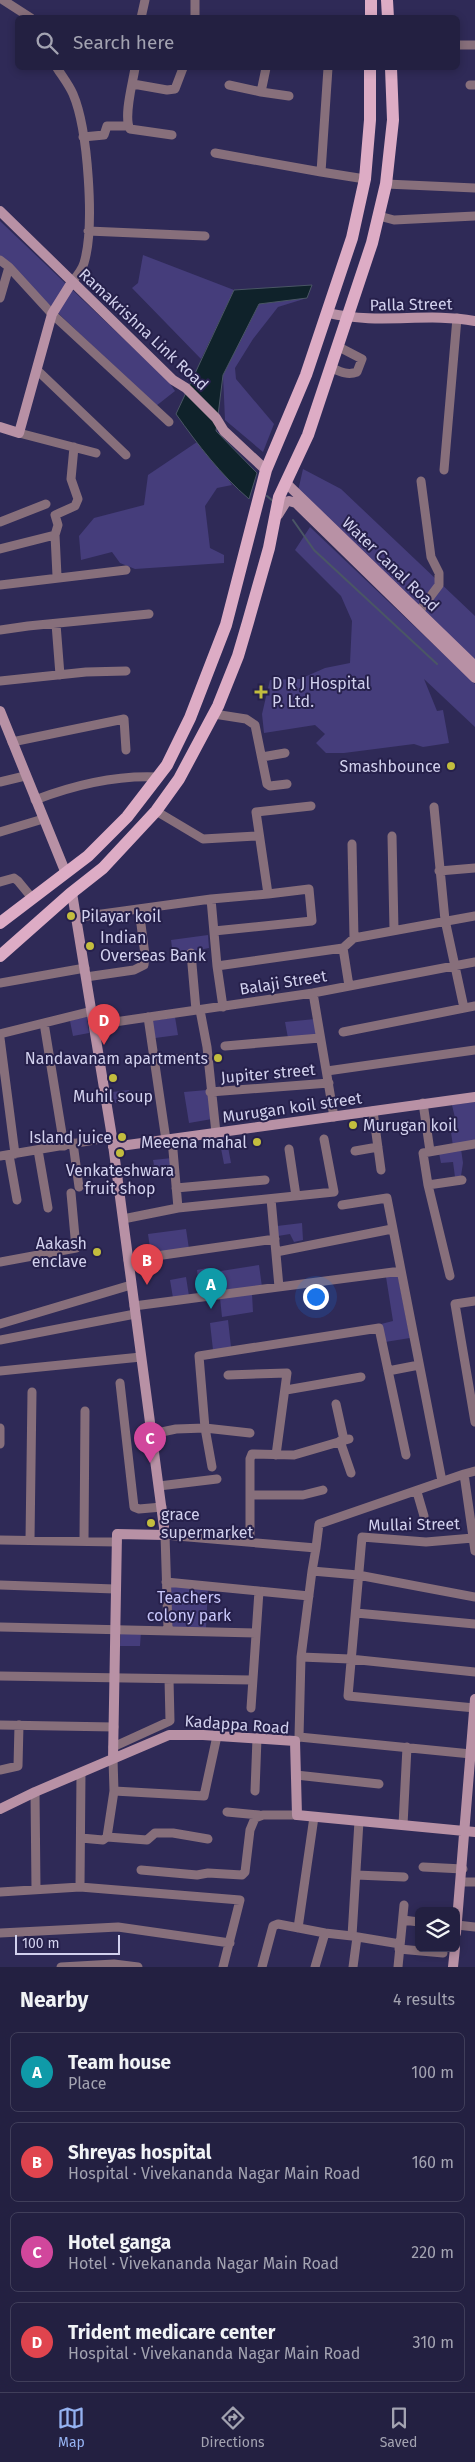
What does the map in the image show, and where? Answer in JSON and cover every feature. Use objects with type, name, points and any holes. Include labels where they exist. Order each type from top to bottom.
[{"type":"main road","points":[[371,0],[371,15]]},
{"type":"main road","points":[[387,0],[388,15]]},
{"type":"main road","points":[[0,923],[65,871],[88,856],[127,817],[167,766],[190,718],[226,625],[266,470],[306,375],[328,313],[361,207],[370,120],[370,70]]},
{"type":"main road","points":[[0,956],[103,868],[156,811],[179,779],[214,714],[238,656],[274,523],[279,497],[308,436],[379,216],[386,184],[393,120],[391,70]]},
{"type":"main road","name":"Ramakrishna Link Road","points":[[0,211],[266,470]]},
{"type":"main road","points":[[0,427],[19,434],[52,314],[72,282]]},
{"type":"main road","name":"Palla Street","points":[[328,313],[363,320],[457,318],[475,321]]},
{"type":"main road","name":"Water Canal Road","points":[[286,483],[475,678]]},
{"type":"main road","name":"Water Canal Road","points":[[274,523],[286,502],[289,501],[296,504],[416,616],[475,665]]},
{"type":"main road","points":[[0,711],[3,727],[12,742],[65,871]]},
{"type":"main road","points":[[74,892],[112,1142],[165,1535],[117,1534],[113,1759]]},
{"type":"main road","name":"Murugan koil street","points":[[112,1142],[169,1139],[475,1097]]},
{"type":"main road","points":[[459,1907],[463,1869],[470,1832],[475,1699]]},
{"type":"main road","name":"Kadappa Road","points":[[0,1809],[35,1792],[169,1735],[217,1736],[297,1739],[297,1816]]},
{"type":"main road","points":[[297,1816],[470,1832]]},
{"type":"main road","points":[[454,1967],[455,1952]]},
{"type":"street","points":[[3,0],[26,15]]},
{"type":"street","points":[[142,15],[145,0]]},
{"type":"street","points":[[195,0],[195,15]]},
{"type":"street","points":[[460,45],[475,45]]},
{"type":"street","points":[[58,70],[73,94],[83,136],[88,181],[88,231],[84,266],[72,282]]},
{"type":"street","points":[[128,126],[127,117],[135,70]]},
{"type":"street","points":[[133,84],[167,90],[175,89],[182,70]]},
{"type":"street","points":[[261,92],[266,70]]},
{"type":"street","points":[[321,172],[328,70]]},
{"type":"street","points":[[229,85],[289,96]]},
{"type":"street","points":[[83,136],[104,135],[107,126],[128,126],[130,129],[172,135]]},
{"type":"street","points":[[215,153],[365,179]]},
{"type":"street","points":[[386,184],[475,188]]},
{"type":"street","points":[[379,216],[394,220],[475,216]]},
{"type":"street","points":[[88,231],[205,236]]},
{"type":"street","points":[[0,260],[52,314],[169,422]]},
{"type":"street","points":[[0,298],[9,268]]},
{"type":"street","points":[[444,470],[457,318]]},
{"type":"street","points":[[330,367],[346,374],[352,374],[357,372],[361,364],[362,359],[360,356],[337,346]]},
{"type":"street","points":[[36,370],[126,456]]},
{"type":"street","points":[[19,434],[96,453]]},
{"type":"street","points":[[57,576],[55,535],[58,525],[55,515],[75,506],[78,499],[71,479],[74,448]]},
{"type":"street","points":[[416,616],[439,585],[440,579],[431,557],[421,481]]},
{"type":"street","points":[[0,522],[46,504]]},
{"type":"street","points":[[0,549],[55,535]]},
{"type":"street","points":[[0,584],[57,576],[126,570]]},
{"type":"street","points":[[0,630],[149,614]]},
{"type":"street","points":[[56,624],[60,674]]},
{"type":"street","points":[[0,681],[60,674],[126,671]]},
{"type":"street","points":[[214,714],[246,719],[256,725],[266,784],[270,786],[287,784]]},
{"type":"street","points":[[12,742],[124,719],[126,750]]},
{"type":"street","points":[[262,757],[285,753]]},
{"type":"street","points":[[0,782],[25,776]]},
{"type":"street","points":[[35,800],[62,790],[90,784],[136,776],[158,777]]},
{"type":"street","points":[[268,894],[256,812],[311,806]]},
{"type":"street","points":[[434,807],[445,920],[464,1008]]},
{"type":"street","points":[[156,811],[203,839],[258,836]]},
{"type":"street","points":[[0,832],[43,819]]},
{"type":"street","points":[[392,836],[394,930]]},
{"type":"street","points":[[352,844],[354,938]]},
{"type":"street","points":[[439,871],[475,868]]},
{"type":"street","points":[[0,882],[14,878],[32,898]]},
{"type":"street","points":[[78,917],[211,899],[309,890],[312,921],[214,931]]},
{"type":"street","points":[[211,899],[223,1007]]},
{"type":"street","points":[[0,983],[85,968],[134,970],[144,965],[146,955],[139,909]]},
{"type":"street","points":[[217,966],[343,948],[354,938],[475,916]]},
{"type":"street","points":[[343,948],[348,986]]},
{"type":"street","points":[[191,953],[198,1010],[207,1047],[210,1092],[216,1133]]},
{"type":"street","name":"Balaji Street","points":[[94,1025],[313,993],[475,962]]},
{"type":"street","points":[[313,993],[334,1117]]},
{"type":"street","points":[[342,1032],[475,1006]]},
{"type":"street","points":[[0,1034],[92,1011]]},
{"type":"street","points":[[148,1017],[169,1139],[178,1208]]},
{"type":"street","points":[[44,1023],[68,1145],[80,1186]]},
{"type":"street","points":[[0,1038],[8,1155],[17,1200]]},
{"type":"street","points":[[225,1046],[320,1038]]},
{"type":"street","points":[[327,1070],[475,1050]]},
{"type":"street","points":[[155,1062],[186,1058]]},
{"type":"street","name":"Jupiter street","points":[[210,1092],[329,1083]]},
{"type":"street","points":[[423,1104],[430,1152]]},
{"type":"street","points":[[373,1111],[382,1170]]},
{"type":"street","points":[[122,1219],[178,1208],[334,1192],[324,1139]]},
{"type":"street","points":[[8,1155],[68,1145],[112,1142]]},
{"type":"street","points":[[450,1276],[428,1185],[423,1153],[475,1144]]},
{"type":"street","points":[[355,1151],[378,1146]]},
{"type":"street","points":[[289,1149],[296,1196]]},
{"type":"street","points":[[38,1150],[48,1208]]},
{"type":"street","points":[[176,1188],[265,1180]]},
{"type":"street","points":[[428,1185],[462,1180]]},
{"type":"street","points":[[0,1262],[76,1248],[71,1193]]},
{"type":"street","points":[[342,1205],[387,1198],[442,1481]]},
{"type":"street","points":[[271,1199],[279,1287]]},
{"type":"street","points":[[276,1252],[392,1229]]},
{"type":"street","points":[[128,1260],[275,1239]]},
{"type":"street","points":[[0,1340],[135,1310],[279,1287],[401,1271]]},
{"type":"street","points":[[0,1324],[132,1285]]},
{"type":"street","points":[[475,1301],[456,1304],[475,1422]]},
{"type":"street","points":[[212,1467],[205,1428],[199,1356],[379,1328],[406,1455]]},
{"type":"street","points":[[0,1371],[140,1357]]},
{"type":"street","points":[[388,1371],[419,1365]]},
{"type":"street","points":[[228,1376],[287,1373],[276,1455]]},
{"type":"street","points":[[286,1390],[361,1377]]},
{"type":"street","points":[[120,1383],[134,1507],[139,1509],[162,1506]]},
{"type":"street","points":[[30,1540],[32,1392]]},
{"type":"street","points":[[336,1404],[351,1473]]},
{"type":"street","points":[[84,1542],[85,1411]]},
{"type":"street","points":[[0,1428],[0,1444]]},
{"type":"street","points":[[152,1434],[176,1429],[205,1428],[250,1433]]},
{"type":"street","points":[[250,1542],[250,1459],[252,1454],[294,1455],[344,1440]]},
{"type":"street","points":[[472,1757],[407,1747],[297,1739],[301,1657],[319,1524],[475,1471]]},
{"type":"street","points":[[464,1474],[475,1551]]},
{"type":"street","points":[[159,1486],[217,1478]]},
{"type":"street","points":[[250,1495],[303,1495],[323,1490]]},
{"type":"street","points":[[417,1492],[424,1516]]},
{"type":"street","points":[[168,1629],[165,1535],[316,1548]]},
{"type":"street","name":"Mullai Street","points":[[358,1575],[362,1537],[426,1542],[473,1538]]},
{"type":"street","points":[[0,1540],[117,1542]]},
{"type":"street","points":[[312,1571],[358,1575],[475,1597]]},
{"type":"street","points":[[358,1575],[348,1696],[475,1708]]},
{"type":"street","points":[[166,1582],[309,1596]]},
{"type":"street","points":[[0,1584],[115,1589]]},
{"type":"street","points":[[251,1708],[259,1591]]},
{"type":"street","points":[[356,1613],[475,1624]]},
{"type":"street","points":[[0,1627],[168,1629],[256,1633]]},
{"type":"street","points":[[301,1657],[350,1659],[475,1672]]},
{"type":"street","points":[[0,1676],[252,1680]]},
{"type":"street","points":[[113,1747],[170,1721],[169,1679]]},
{"type":"street","points":[[0,1725],[114,1727]]},
{"type":"street","points":[[0,1770],[18,1766],[19,1725]]},
{"type":"street","points":[[114,1791],[204,1796],[217,1736]]},
{"type":"street","points":[[255,1792],[258,1738]]},
{"type":"street","points":[[403,1826],[407,1747]]},
{"type":"street","points":[[108,1837],[114,1791],[113,1759]]},
{"type":"street","points":[[80,1887],[81,1773]]},
{"type":"street","points":[[296,1775],[379,1784]]},
{"type":"street","points":[[35,1792],[36,1890]]},
{"type":"street","points":[[227,1812],[297,1816]]},
{"type":"street","points":[[140,1870],[196,1876],[208,1873],[244,1874],[251,1823],[259,1815]]},
{"type":"street","points":[[298,1928],[314,1817]]},
{"type":"street","points":[[353,1967],[359,1821]]},
{"type":"street","points":[[81,1838],[103,1840],[108,1837],[147,1840],[155,1834],[173,1833],[208,1839]]},
{"type":"street","points":[[423,1867],[463,1869]]},
{"type":"street","points":[[356,1875],[404,1877]]},
{"type":"street","points":[[462,1882],[475,1882]]},
{"type":"street","points":[[0,1892],[80,1887],[240,1900],[223,1967]]},
{"type":"street","points":[[398,1967],[404,1905]]},
{"type":"street","points":[[403,1920],[415,1922]]},
{"type":"street","points":[[262,1967],[273,1926],[278,1924],[443,1954]]},
{"type":"street","points":[[460,1925],[475,1927]]},
{"type":"street","points":[[0,1933],[118,1927],[230,1943]]},
{"type":"street","points":[[315,1967],[325,1933]]},
{"type":"street","points":[[61,1967],[138,1967]]},
{"type":"green space","points":[[0,221],[169,382],[175,391],[156,406],[0,258]]},
{"type":"green space","points":[[143,255],[234,290],[201,359],[132,288],[138,283]]},
{"type":"green space","points":[[307,298],[278,307],[253,339],[235,368],[236,379],[274,424],[263,452],[225,420],[223,375],[259,304]]},
{"type":"green space","points":[[197,442],[232,485],[217,488],[205,506],[210,548],[224,555],[224,563],[135,569],[120,563],[112,552],[81,560],[79,536],[94,518],[144,505],[148,475]]},
{"type":"green space","points":[[303,469],[341,489],[475,616],[475,660],[298,491]]},
{"type":"green space","points":[[310,527],[475,684],[475,727],[424,679],[437,711],[443,710],[449,743],[423,747],[414,744],[344,753],[326,753],[316,743],[325,734],[315,725],[264,733],[262,714],[270,680],[300,679],[325,668],[350,663],[352,621],[341,596],[295,550]]},
{"type":"green space","points":[[208,935],[209,948],[173,955],[171,940]]},
{"type":"green space","points":[[87,1016],[89,1033],[73,1036],[70,1021]]},
{"type":"green space","points":[[175,1017],[178,1035],[155,1038],[152,1021]]},
{"type":"green space","points":[[315,1019],[318,1036],[288,1038],[285,1022]]},
{"type":"green space","points":[[129,1090],[130,1101],[114,1103],[112,1092]]},
{"type":"green space","points":[[207,1090],[212,1119],[189,1123],[184,1092]]},
{"type":"green space","points":[[475,1102],[475,1142],[453,1146],[449,1119],[455,1118],[452,1105]]},
{"type":"green space","points":[[226,1136],[231,1163],[224,1164],[219,1138]]},
{"type":"green space","points":[[461,1149],[463,1163],[461,1176],[455,1177],[453,1162],[441,1163],[439,1153]]},
{"type":"green space","points":[[172,1158],[173,1169],[148,1172],[147,1168],[154,1165],[153,1160]]},
{"type":"green space","points":[[302,1223],[303,1240],[294,1242],[290,1234],[278,1236],[277,1226]]},
{"type":"green space","points":[[186,1229],[189,1249],[151,1255],[148,1234]]},
{"type":"green space","points":[[259,1265],[262,1287],[223,1293],[221,1271]]},
{"type":"green space","points":[[207,1268],[210,1293],[200,1295],[197,1270]]},
{"type":"green space","points":[[398,1276],[410,1338],[385,1342],[381,1324],[393,1321],[386,1277]]},
{"type":"green space","points":[[186,1277],[189,1296],[173,1298],[170,1280]]},
{"type":"green space","points":[[252,1294],[253,1312],[222,1317],[220,1298]]},
{"type":"green space","points":[[228,1320],[231,1347],[213,1350],[210,1323]]},
{"type":"green space","name":"Teachers colony park","points":[[169,1585],[208,1588],[206,1628],[171,1627]]},
{"type":"green space","points":[[121,1632],[141,1632],[140,1646],[120,1646]]},
{"type":"water","points":[[312,285],[307,298],[259,304],[223,375],[216,431],[257,473],[249,499],[210,459],[176,414],[234,290]]},
{"type":"waterway","points":[[267,496],[274,502]]},
{"type":"waterway","points":[[293,520],[314,550],[437,664]]},
{"type":"place","name":"D R J Hospital P. Ltd.","points":[[261,692]]},
{"type":"place","name":"Smashbounce","points":[[451,766]]},
{"type":"place","name":"Pilayar koil","points":[[71,916]]},
{"type":"place","name":"Indian Overseas Bank","points":[[90,946]]},
{"type":"place","name":"Trident medicare center","points":[[104,1045]]},
{"type":"place","name":"Nandavanam apartments","points":[[218,1058]]},
{"type":"place","name":"Muhil soup","points":[[113,1078]]},
{"type":"place","name":"Murugan koil","points":[[353,1125]]},
{"type":"place","name":"Island juice","points":[[122,1137]]},
{"type":"place","name":"Meeena mahal","points":[[257,1142]]},
{"type":"place","name":"Venkateshwara fruit shop","points":[[120,1153]]},
{"type":"place","name":"Aakash enclave","points":[[97,1252]]},
{"type":"place","name":"Shreyas hospital","points":[[147,1285]]},
{"type":"place","name":"Team house","points":[[211,1309]]},
{"type":"place","name":"Hotel ganga","points":[[150,1463]]},
{"type":"place","name":"grace supermarket","points":[[151,1523]]}]
